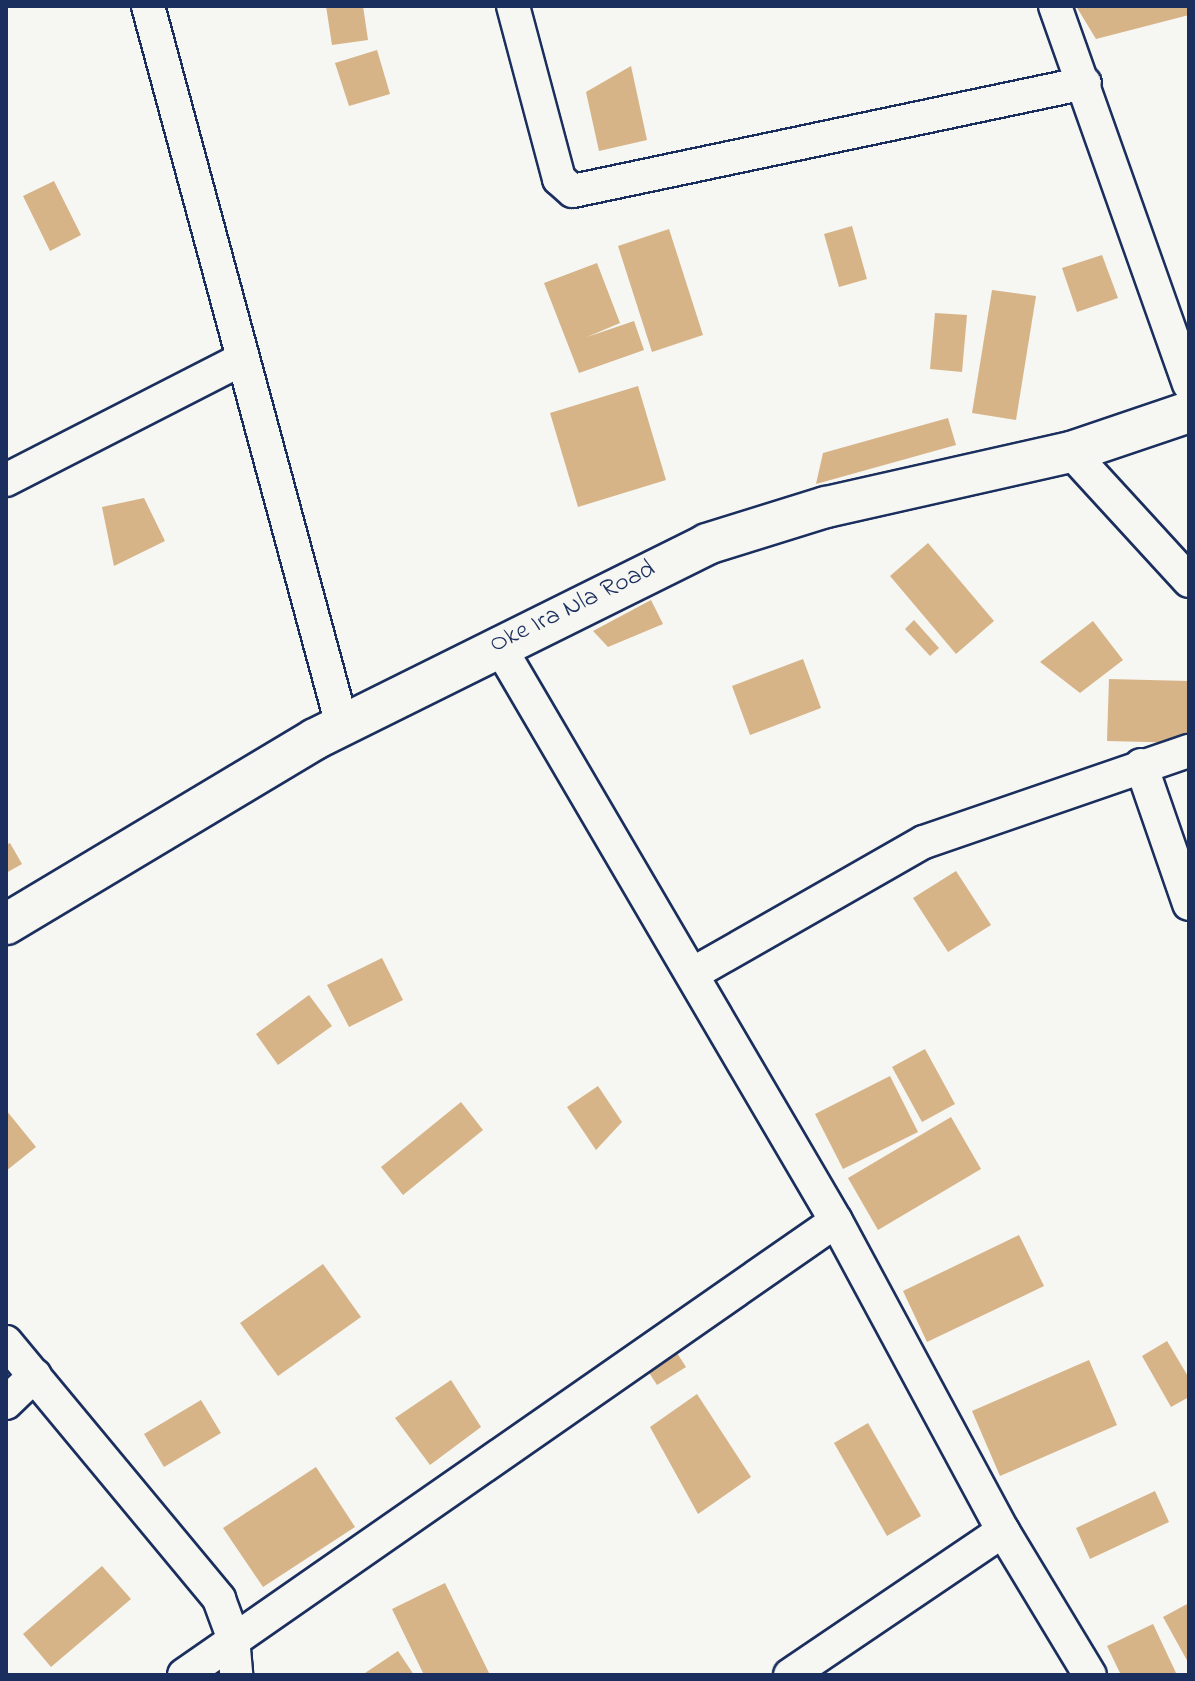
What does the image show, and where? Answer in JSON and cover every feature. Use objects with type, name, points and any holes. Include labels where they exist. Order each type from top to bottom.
[{"type":"street","points":[[148,6],[239,361],[342,725]]},
{"type":"street","points":[[513,6],[559,179],[573,191],[1085,83]]},
{"type":"street","points":[[1055,6],[1085,83],[1189,384]]},
{"type":"street","points":[[6,480],[239,361]]},
{"type":"street","name":"Oke Ira Nla Road","points":[[6,924],[342,725],[498,644],[707,544],[826,507],[1071,452],[1189,412]]},
{"type":"street","points":[[1071,452],[1189,581]]},
{"type":"street","points":[[498,644],[694,973],[836,1221],[1003,1531],[1090,1675]]},
{"type":"street","points":[[694,973],[924,842],[1189,751]]},
{"type":"street","points":[[1141,765],[1189,904]]},
{"type":"street","points":[[184,1675],[233,1637],[836,1221]]},
{"type":"street","points":[[6,1342],[219,1599],[233,1637],[236,1675]]},
{"type":"street","points":[[6,1403],[35,1375]]},
{"type":"street","points":[[790,1675],[1003,1531]]},
{"type":"building","points":[[326,6],[363,6],[368,40],[332,45]]},
{"type":"building","points":[[1076,6],[1189,6],[1189,15],[1096,39]]},
{"type":"building","points":[[377,50],[390,94],[349,106],[335,63]]},
{"type":"building","points":[[631,66],[647,140],[599,151],[586,92]]},
{"type":"building","points":[[54,181],[81,235],[50,251],[23,196]]},
{"type":"building","points":[[852,226],[867,279],[839,287],[824,234]]},
{"type":"building","points":[[669,229],[703,335],[652,352],[618,246]]},
{"type":"building","points":[[1102,255],[1118,298],[1077,312],[1062,268]]},
{"type":"building","points":[[597,263],[620,323],[587,337],[634,321],[644,350],[579,373],[544,283]]},
{"type":"building","points":[[992,290],[1036,296],[1016,420],[972,413]]},
{"type":"building","points":[[935,313],[967,315],[962,372],[930,369]]},
{"type":"building","points":[[638,386],[666,480],[578,507],[550,413]]},
{"type":"building","points":[[948,418],[956,445],[816,484],[823,453]]},
{"type":"building","points":[[144,498],[165,541],[114,566],[102,507]]},
{"type":"building","points":[[928,543],[994,621],[956,654],[890,576]]},
{"type":"building","points":[[651,600],[663,624],[608,647],[593,631]]},
{"type":"building","points":[[914,620],[939,648],[930,656],[905,629]]},
{"type":"building","points":[[1093,621],[1123,660],[1080,693],[1040,662]]},
{"type":"building","points":[[803,659],[821,708],[750,735],[732,686]]},
{"type":"building","points":[[1109,679],[1189,681],[1187,743],[1107,741]]},
{"type":"building","points":[[10,843],[22,864],[6,873],[6,845]]},
{"type":"building","points":[[956,871],[991,925],[948,952],[913,898]]},
{"type":"building","points":[[382,958],[403,1000],[349,1027],[327,985]]},
{"type":"building","points":[[309,995],[332,1026],[278,1065],[256,1034]]},
{"type":"building","points":[[925,1049],[955,1104],[922,1122],[892,1067]]},
{"type":"building","points":[[890,1076],[918,1132],[843,1169],[815,1114]]},
{"type":"building","points":[[598,1086],[622,1122],[596,1150],[567,1107]]},
{"type":"building","points":[[461,1102],[483,1130],[403,1195],[381,1167]]},
{"type":"building","points":[[6,1110],[36,1147],[6,1171]]},
{"type":"building","points":[[951,1117],[981,1169],[878,1230],[848,1178]]},
{"type":"building","points":[[1019,1235],[1044,1286],[927,1342],[903,1291]]},
{"type":"building","points":[[323,1264],[361,1317],[278,1376],[240,1323]]},
{"type":"building","points":[[1167,1341],[1189,1378],[1189,1397],[1171,1407],[1142,1356]]},
{"type":"building","points":[[675,1350],[686,1367],[657,1385],[646,1368]]},
{"type":"building","points":[[1089,1360],[1117,1425],[1000,1476],[972,1411]]},
{"type":"building","points":[[451,1380],[481,1427],[430,1465],[395,1418]]},
{"type":"building","points":[[697,1394],[751,1477],[698,1514],[650,1427]]},
{"type":"building","points":[[201,1400],[221,1433],[164,1467],[144,1434]]},
{"type":"building","points":[[868,1423],[921,1516],[887,1536],[834,1443]]},
{"type":"building","points":[[316,1467],[355,1527],[263,1587],[223,1528]]},
{"type":"building","points":[[1155,1491],[1169,1522],[1090,1559],[1076,1528]]},
{"type":"building","points":[[102,1566],[131,1599],[51,1667],[23,1634]]},
{"type":"building","points":[[445,1583],[490,1675],[424,1675],[392,1609]]},
{"type":"building","points":[[1189,1603],[1189,1664],[1163,1617]]},
{"type":"building","points":[[1153,1624],[1177,1675],[1121,1675],[1107,1646]]},
{"type":"building","points":[[398,1651],[414,1675],[362,1675]]}]
